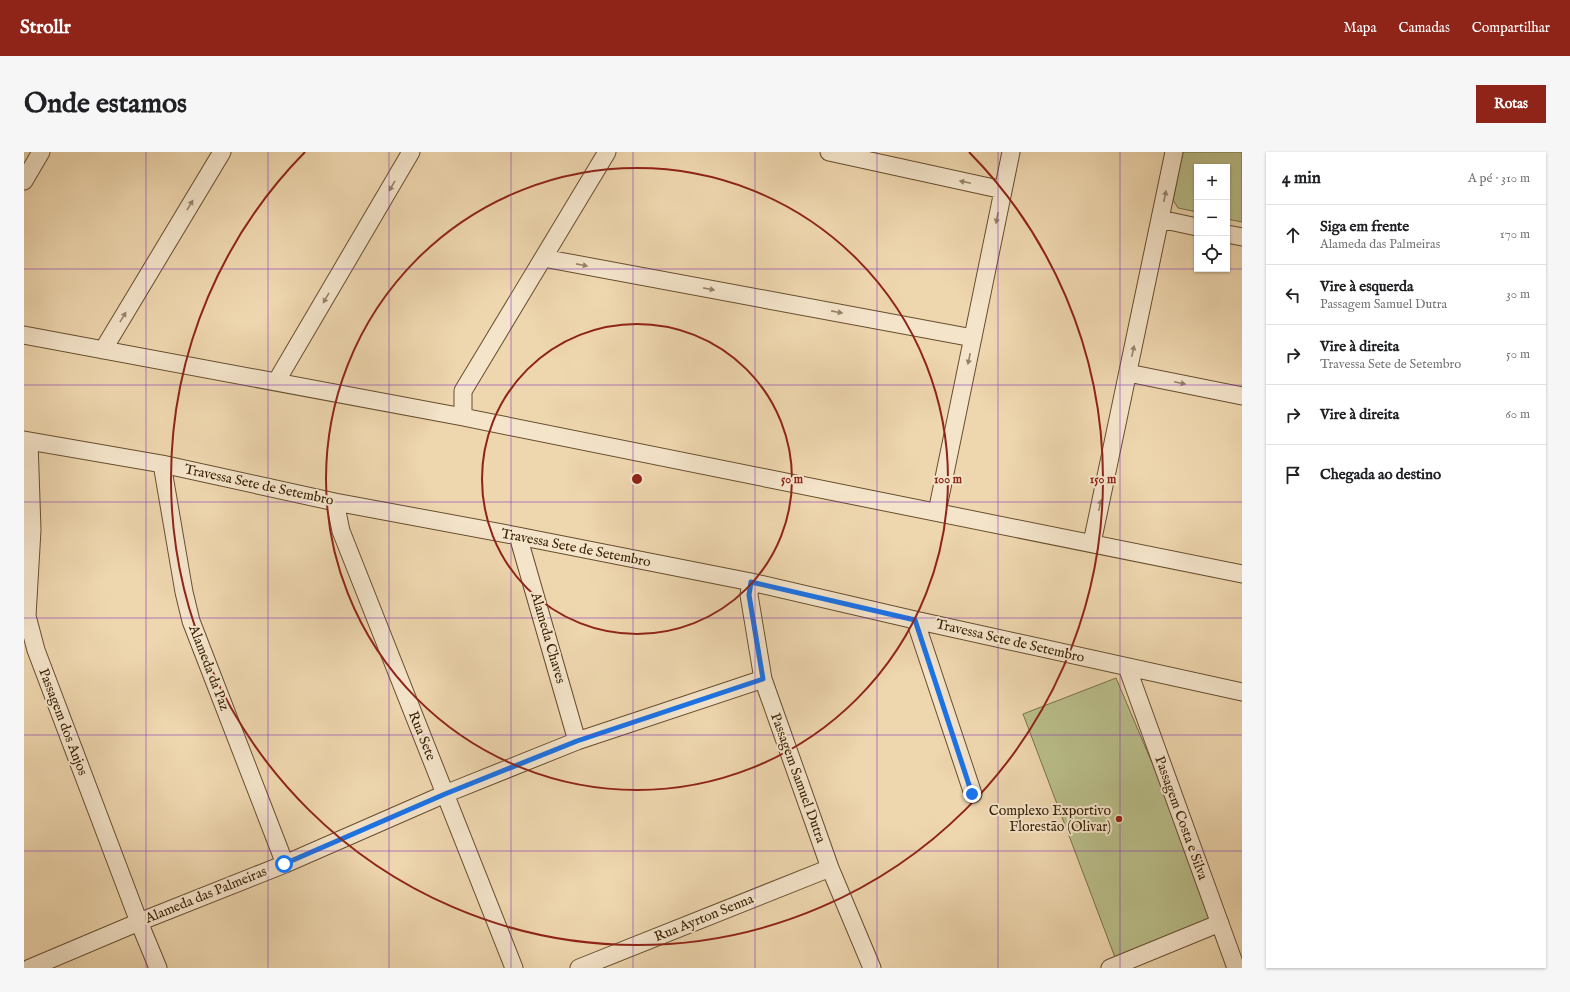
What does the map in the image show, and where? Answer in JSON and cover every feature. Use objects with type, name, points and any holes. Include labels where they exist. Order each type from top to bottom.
[{"type":"street","points":[[103,350],[222,152]]},
{"type":"street","points":[[276,382],[411,152]]},
{"type":"street","points":[[463,417],[464,391],[607,152]]},
{"type":"street","points":[[829,152],[1003,190]]},
{"type":"street","points":[[937,512],[1011,152]]},
{"type":"street","points":[[1092,543],[1174,152]]},
{"type":"street","points":[[24,181],[38,153]]},
{"type":"street","points":[[1160,219],[1194,226]]},
{"type":"street","points":[[1230,235],[1242,237]]},
{"type":"street","points":[[543,258],[973,338]]},
{"type":"street","points":[[24,335],[463,417],[1242,574]]},
{"type":"street","points":[[1128,373],[1242,396]]},
{"type":"street","name":"Travessa Sete de Setembro","points":[[27,440],[162,464],[335,502],[751,582],[915,620],[1242,692]]},
{"type":"street","name":"Passagem dos Anjos","points":[[27,440],[32,530],[27,616],[36,650],[139,922],[158,968]]},
{"type":"street","name":"Alameda da Paz","points":[[162,464],[184,592],[191,621],[284,864]]},
{"type":"street","name":"Rua Sete","points":[[335,502],[341,532],[514,968]]},
{"type":"street","name":"Alameda Chaves","points":[[518,536],[577,741]]},
{"type":"street","name":"Passagem Samuel Dutra","points":[[751,582],[749,595],[763,679],[830,868],[872,968]]},
{"type":"street","points":[[915,620],[972,794]]},
{"type":"street","name":"Passagem Costa e Silva","points":[[1126,667],[1236,968]]},
{"type":"street","name":"Alameda das Palmeiras","points":[[30,968],[139,922],[284,864],[445,794],[577,741],[763,679]]},
{"type":"street","name":"Rua Ayrton Senna","points":[[579,968],[830,868]]},
{"type":"street","points":[[1110,968],[1220,924]]},
{"type":"green space","points":[[1183,152],[1242,152],[1242,222],[1230,220],[1230,164],[1194,164],[1194,211],[1178,208],[1173,200]]},
{"type":"green space","name":"Complexo Exportivo Florestão (Olivar)","points":[[1116,678],[1220,923],[1116,960],[1023,714]]},
{"type":"place","name":"Complexo Exportivo Florestão (Olivar)","points":[[1119,819]]},
{"type":"route","points":[[284,864],[445,794],[577,741],[763,679],[749,595],[751,582],[915,620],[972,794]]}]
